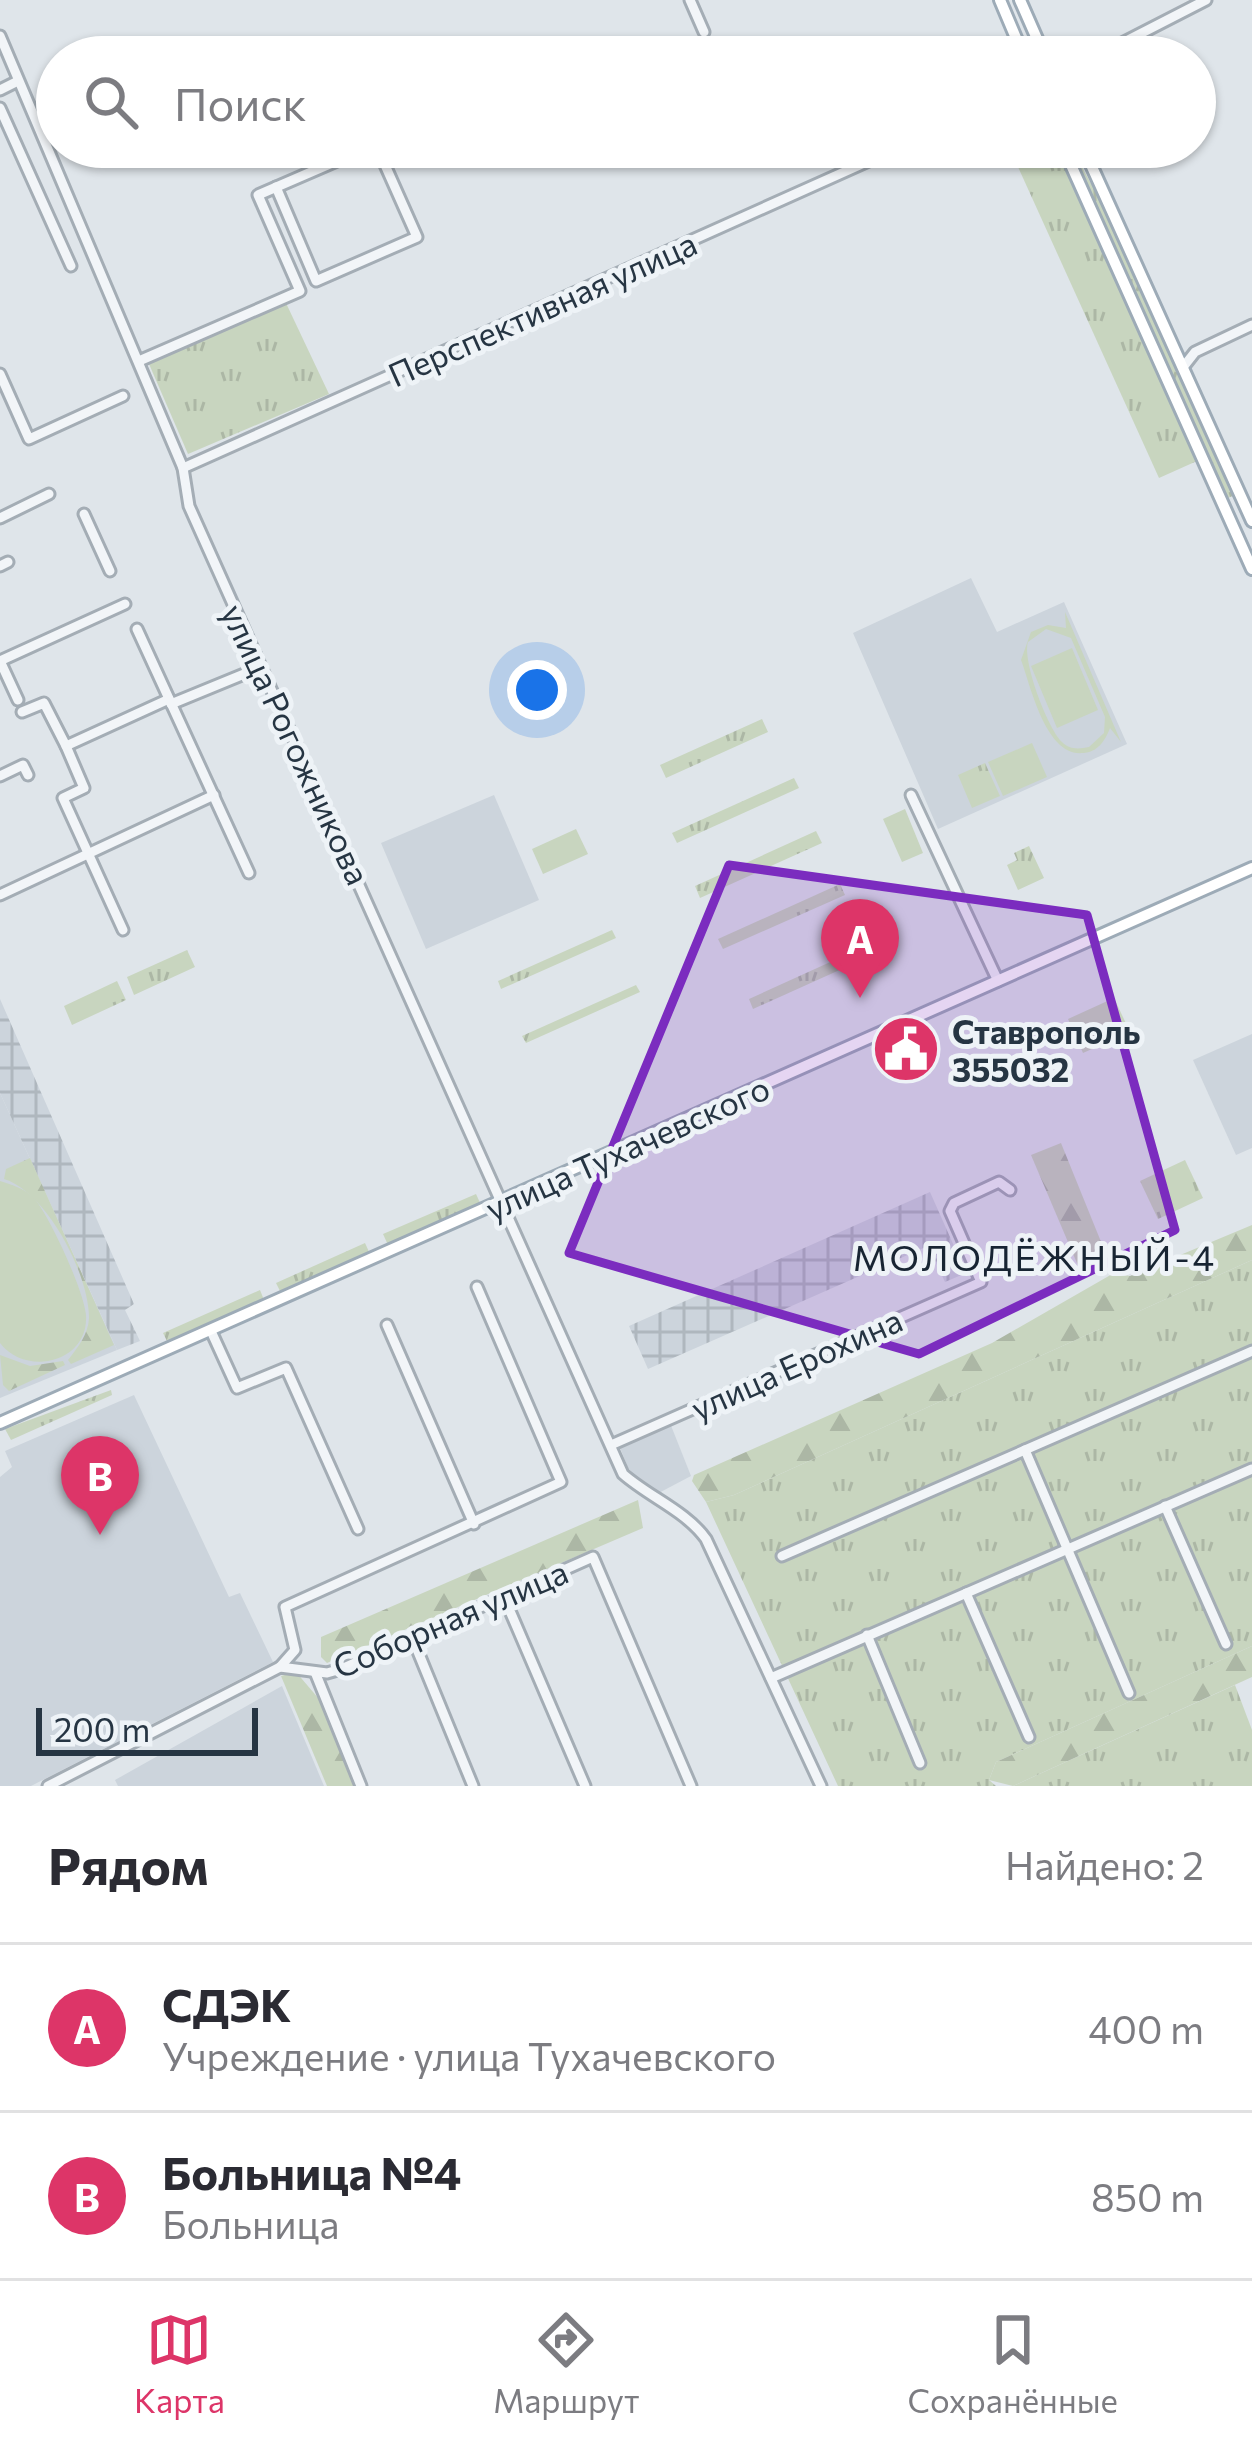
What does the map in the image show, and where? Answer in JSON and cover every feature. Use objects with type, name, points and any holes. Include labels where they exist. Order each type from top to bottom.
[{"type":"main road","points":[[1000,0],[1015,36]]},
{"type":"main road","points":[[1019,0],[1035,36]]},
{"type":"main road","points":[[1072,168],[1252,569]]},
{"type":"main road","points":[[1093,168],[1252,521]]},
{"type":"main road","name":"улица Тухачевского","points":[[0,1423],[1252,868]]},
{"type":"street","points":[[690,0],[704,32]]},
{"type":"street","points":[[1136,36],[1206,0]]},
{"type":"street","name":"улица Рогожникова","points":[[0,36],[36,123]]},
{"type":"street","points":[[0,90],[18,81]]},
{"type":"street","points":[[0,108],[71,266]]},
{"type":"street","name":"улица Рогожникова","points":[[56,168],[184,468],[189,506],[259,668],[505,1202],[623,1474],[706,1539],[821,1786]]},
{"type":"street","points":[[139,361],[299,291],[258,195],[325,168]]},
{"type":"street","points":[[276,188],[316,280],[417,237],[386,168]]},
{"type":"street","name":"Перспективная улица","points":[[184,468],[853,168]]},
{"type":"street","points":[[1184,366],[1195,352],[1252,325]]},
{"type":"street","points":[[0,374],[29,439],[123,396]]},
{"type":"street","points":[[0,518],[49,494]]},
{"type":"street","points":[[84,514],[110,571]]},
{"type":"street","points":[[18,700],[0,661],[125,604]]},
{"type":"street","points":[[137,629],[249,873]]},
{"type":"street","points":[[65,746],[259,668]]},
{"type":"street","points":[[22,712],[44,703],[65,746],[84,788],[63,798],[123,930]]},
{"type":"street","points":[[0,776],[23,765],[28,775]]},
{"type":"street","points":[[0,895],[214,795]]},
{"type":"street","points":[[911,795],[998,981]]},
{"type":"street","name":"улица Ерохина","points":[[611,1445],[981,1282],[950,1210],[953,1203],[999,1182],[1010,1190]]},
{"type":"street","points":[[48,1786],[280,1667],[296,1650],[285,1607],[561,1482],[477,1287]]},
{"type":"street","points":[[387,1325],[474,1524]]},
{"type":"street","points":[[211,1330],[237,1388],[286,1368],[358,1528]]},
{"type":"street","points":[[782,1556],[1252,1351]]},
{"type":"street","points":[[1024,1450],[1129,1693]]},
{"type":"street","points":[[771,1678],[1252,1469]]},
{"type":"street","points":[[1165,1506],[1226,1644]]},
{"type":"street","name":"Соборная улица","points":[[280,1667],[316,1672],[340,1669],[593,1557],[691,1786]]},
{"type":"street","points":[[966,1592],[1029,1737]]},
{"type":"street","points":[[504,1597],[586,1786]]},
{"type":"street","points":[[867,1635],[920,1763]]},
{"type":"street","points":[[412,1637],[473,1786]]},
{"type":"street","points":[[316,1672],[361,1786]]},
{"type":"highlighted area","points":[[729,865],[1087,915],[1175,1230],[919,1354],[569,1253]]},
{"type":"shaded area","points":[[971,578],[997,632],[1064,602],[1127,744],[938,829],[853,633]]},
{"type":"shaded area","points":[[494,795],[539,900],[426,949],[381,843]]},
{"type":"shaded area","points":[[0,999],[134,1304],[125,1310],[140,1341],[117,1350],[0,1093]]},
{"type":"shaded area","points":[[1252,1034],[1252,1148],[1236,1155],[1193,1060]]},
{"type":"shaded area","points":[[0,1093],[117,1350],[0,1398]]},
{"type":"shaded area","points":[[930,1192],[966,1273],[945,1282],[928,1246],[648,1369],[629,1326]]},
{"type":"shaded area","points":[[134,1395],[229,1597],[240,1593],[273,1662],[31,1786],[0,1786],[0,1477],[12,1467],[5,1451]]},
{"type":"shaded area","points":[[670,1423],[691,1476],[653,1496],[628,1468],[619,1445]]},
{"type":"shaded area","points":[[282,1686],[324,1786],[118,1786],[115,1780]]},
{"type":"green space","points":[[1019,168],[1064,168],[1197,461],[1159,478]]},
{"type":"green space","points":[[1080,168],[1113,224],[1235,495],[1228,498]]},
{"type":"green space","points":[[285,301],[329,394],[188,454],[149,364]]},
{"type":"green space","points":[[1065,612],[1121,742],[1110,728],[1093,750],[1070,751],[1059,744],[1042,718],[1021,660],[1031,632],[1048,625],[1066,628]],"holes":[[[1046,629],[1071,638],[1105,717],[1104,733],[1082,748],[1068,746],[1056,734],[1037,693],[1027,651],[1028,642]]]},
{"type":"green space","points":[[1072,648],[1098,710],[1057,728],[1031,666]]},
{"type":"green space","points":[[762,719],[768,732],[666,778],[660,765]]},
{"type":"green space","points":[[1032,743],[1047,777],[1003,796],[988,762]]},
{"type":"green space","points":[[985,763],[1000,796],[972,808],[958,775]]},
{"type":"green space","points":[[794,778],[799,788],[677,843],[672,833]]},
{"type":"green space","points":[[905,809],[923,853],[902,862],[883,819]]},
{"type":"green space","points":[[576,829],[588,854],[543,874],[532,849]]},
{"type":"green space","points":[[816,831],[822,843],[700,898],[695,886]]},
{"type":"green space","points":[[1029,846],[1044,878],[1018,890],[1007,865],[1017,860],[1014,853]]},
{"type":"green space","points":[[840,884],[845,895],[723,949],[718,939]]},
{"type":"green space","points":[[612,930],[616,938],[501,989],[498,981]]},
{"type":"green space","points":[[870,944],[875,954],[753,1009],[749,999]]},
{"type":"green space","points":[[187,950],[195,967],[134,995],[127,977]]},
{"type":"green space","points":[[117,981],[126,1000],[72,1025],[64,1006]]},
{"type":"green space","points":[[636,985],[640,992],[526,1043],[522,1036]]},
{"type":"green space","points":[[1114,998],[1130,1032],[1083,1053],[1068,1019]]},
{"type":"green space","points":[[1061,1143],[1110,1264],[1082,1275],[1031,1155]]},
{"type":"green space","points":[[30,1158],[114,1345],[71,1364],[68,1360],[85,1335],[89,1318],[82,1279],[49,1217],[20,1187],[4,1179],[6,1169]]},
{"type":"green space","points":[[1185,1160],[1203,1198],[1158,1219],[1140,1181]]},
{"type":"green space","points":[[0,1181],[25,1191],[40,1206],[84,1304],[84,1331],[67,1354],[54,1360],[25,1360],[0,1343]]},
{"type":"green space","points":[[476,1194],[481,1205],[388,1245],[383,1234]]},
{"type":"green space","points":[[1252,1225],[1252,1260],[734,1495],[706,1502],[692,1481],[694,1475],[992,1343],[1114,1273],[1130,1276]]},
{"type":"green space","points":[[365,1243],[370,1254],[281,1293],[276,1283]]},
{"type":"green space","points":[[1252,1260],[1252,1646],[996,1762],[989,1780],[996,1786],[838,1786],[706,1502],[734,1495]]},
{"type":"green space","points":[[260,1290],[264,1300],[168,1343],[163,1333]]},
{"type":"green space","points":[[0,1355],[30,1366],[63,1361],[65,1365],[9,1391],[3,1385]]},
{"type":"green space","points":[[111,1390],[112,1395],[11,1440],[5,1429]]},
{"type":"green space","points":[[638,1500],[643,1528],[327,1663],[321,1657],[321,1637]]},
{"type":"green space","points":[[1252,1646],[1252,1677],[1013,1786],[989,1780],[996,1762]]},
{"type":"green space","points":[[296,1672],[319,1699],[357,1786],[327,1786],[281,1676]]},
{"type":"green space","points":[[1235,1685],[1252,1730],[1252,1786],[1013,1786]]},
{"type":"place","name":"СДЭК","points":[[860,998]]},
{"type":"place","name":"Ставрополь 355032","points":[[906,1049]]},
{"type":"place","name":"Больница №4","points":[[100,1535]]},
{"type":"district","name":"МОЛОДЁЖНЫЙ-4","points":[[1035,1256]]}]
